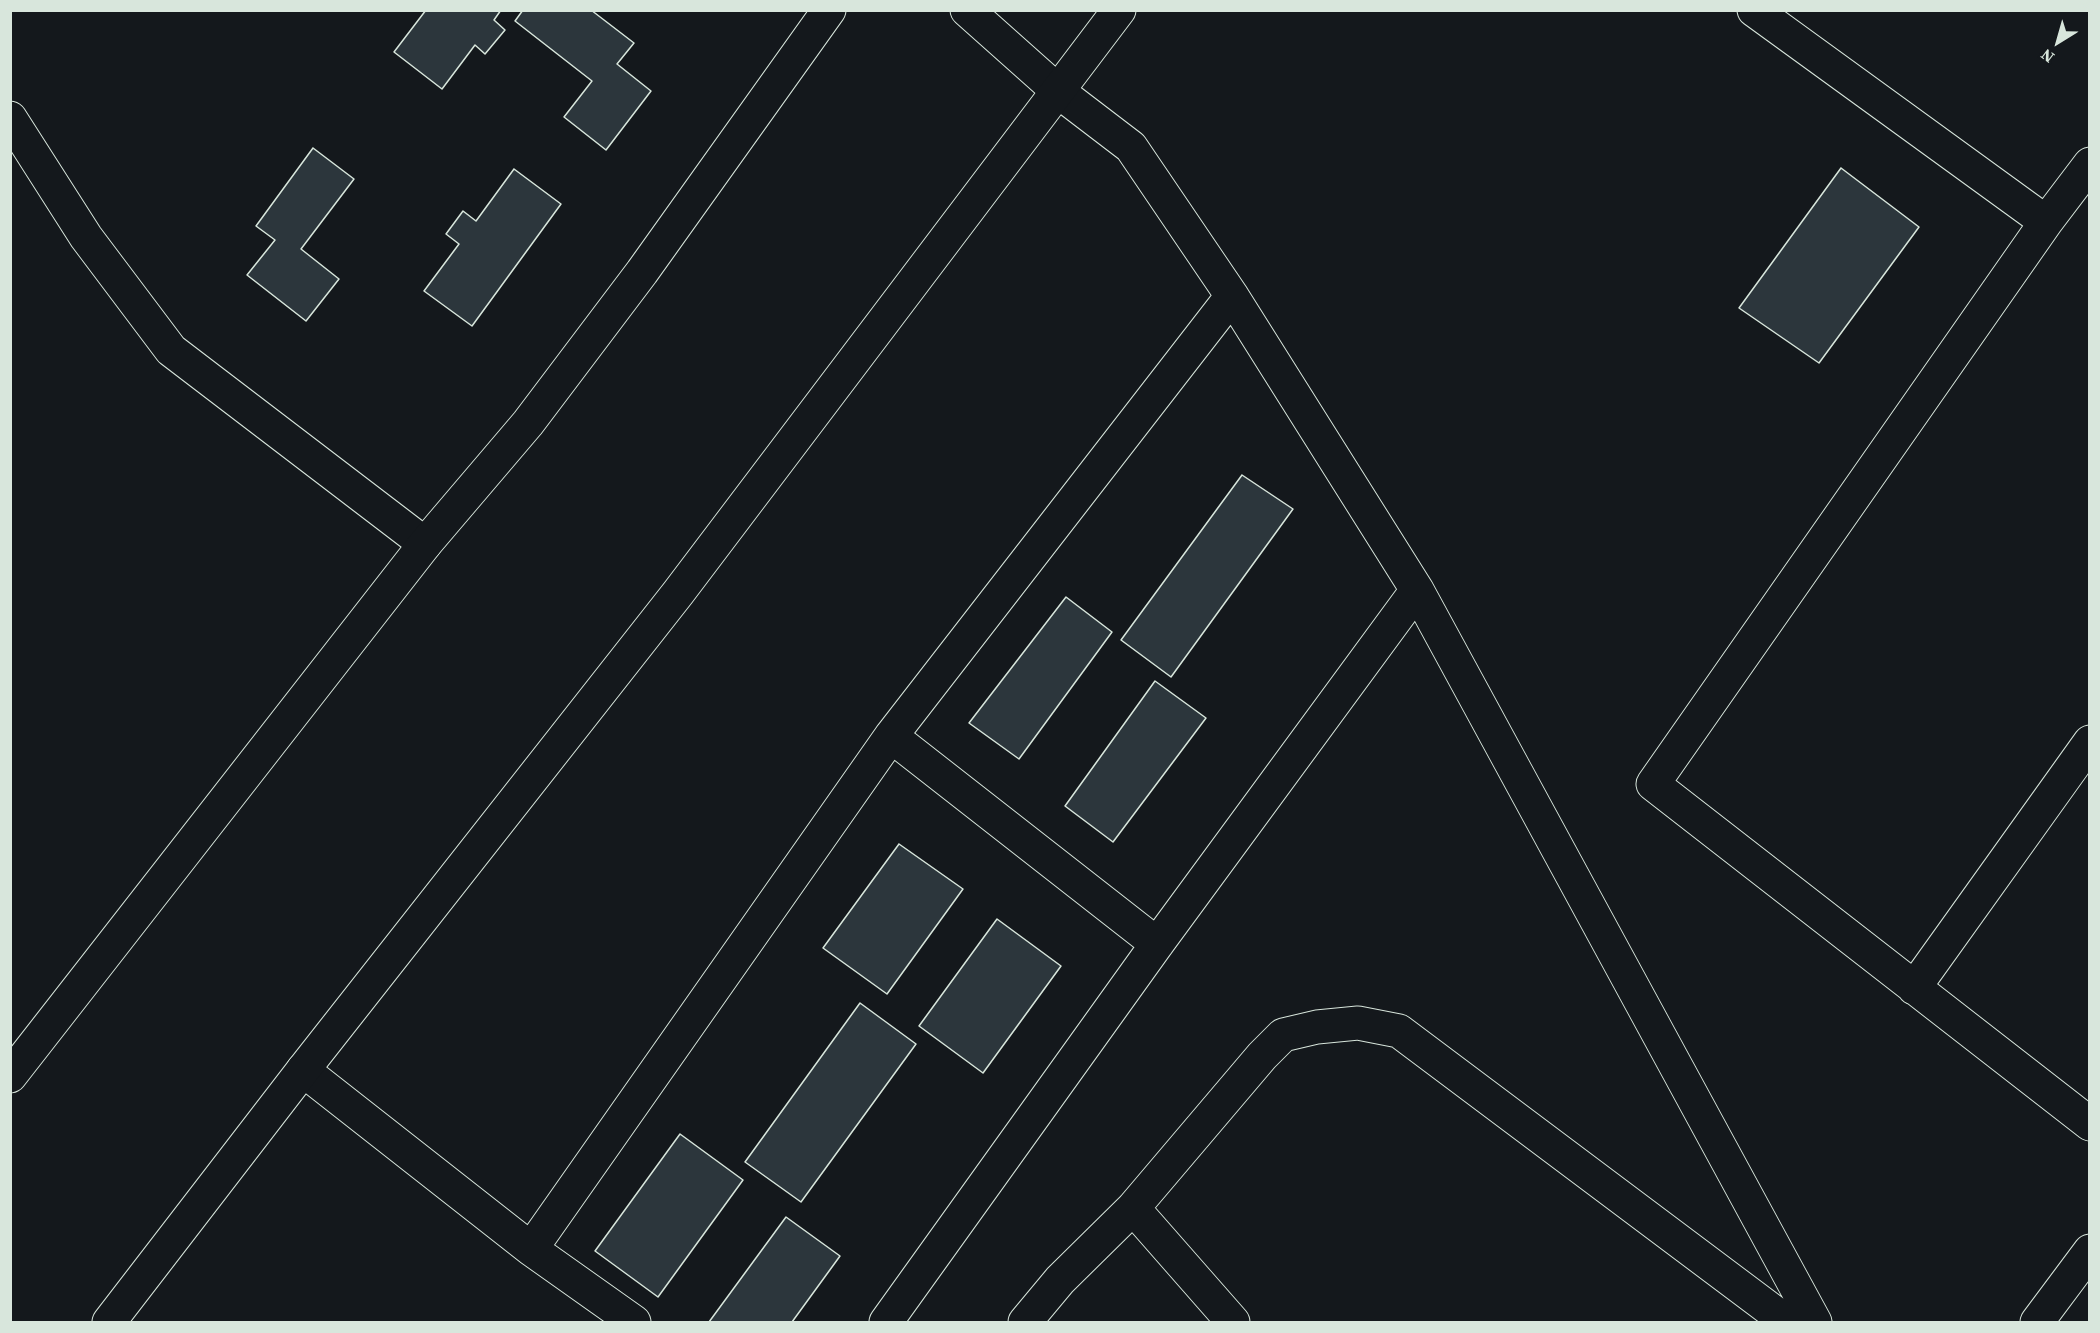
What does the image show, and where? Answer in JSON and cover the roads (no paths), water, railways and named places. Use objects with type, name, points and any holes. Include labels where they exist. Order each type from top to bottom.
[{"type":"main road","points":[[10,1076],[425,544],[542,404],[649,262],[829,10]]},
{"type":"main road","points":[[967,10],[1059,92],[1131,147],[1232,296],[1418,590],[1815,1323]]},
{"type":"main road","points":[[109,1323],[303,1070],[678,593],[1119,10]]},
{"type":"main road","points":[[1754,10],[2046,222]]},
{"type":"main road","points":[[10,118],[86,237],[171,350],[425,544]]},
{"type":"main road","points":[[2090,164],[2046,222],[1653,784],[2090,1124]]},
{"type":"main road","points":[[531,1249],[891,736],[1232,296]]},
{"type":"main road","points":[[886,1323],[1157,944],[1418,590]]},
{"type":"main road","points":[[891,736],[1157,944]]},
{"type":"main road","points":[[1914,988],[2090,742]]},
{"type":"main road","points":[[1026,1323],[1060,1280],[1133,1208],[1262,1056],[1283,1035],[1317,1027],[1358,1023],[1400,1031],[1787,1323]]},
{"type":"main road","points":[[303,1070],[531,1249],[634,1323]]},
{"type":"main road","points":[[1133,1208],[1233,1323]]},
{"type":"main road","points":[[2037,1323],[2090,1251]]}]
